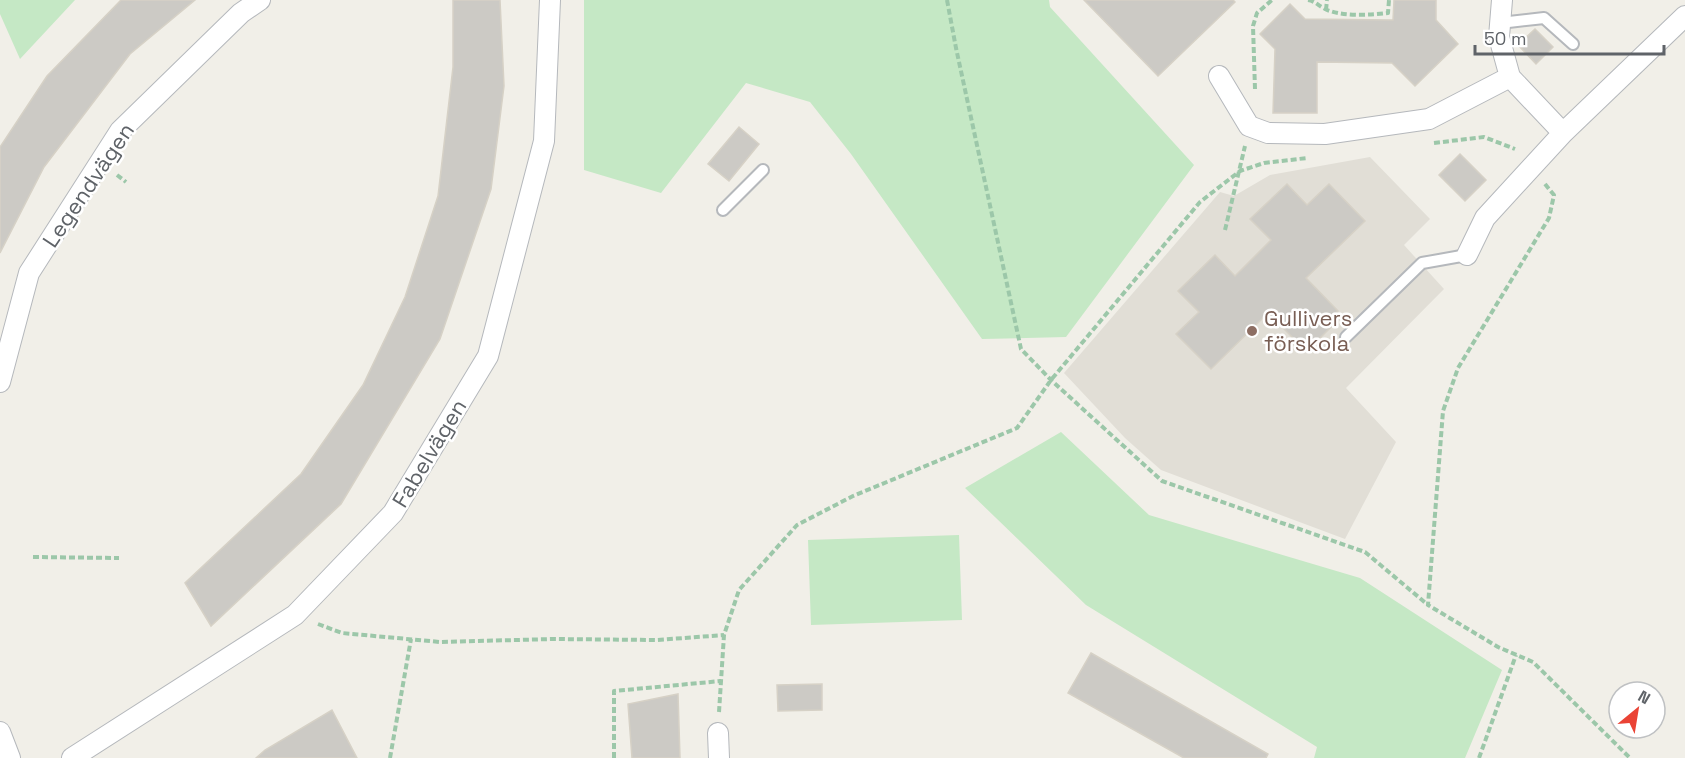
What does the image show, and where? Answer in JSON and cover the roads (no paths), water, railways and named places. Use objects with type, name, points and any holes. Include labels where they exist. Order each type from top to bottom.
[{"type":"street","name":"Legendvägen","points":[[0,382],[29,273],[120,131],[241,13],[260,0]]},
{"type":"street","name":"Fabelvägen","points":[[72,758],[295,615],[393,513],[488,356],[544,141],[550,0]]},
{"type":"street","points":[[1502,0],[1499,37],[1510,77],[1563,133]]},
{"type":"street","points":[[1467,255],[1485,218],[1563,133],[1685,16]]},
{"type":"street","points":[[1219,76],[1249,126],[1268,133],[1325,134],[1429,119],[1510,77]]},
{"type":"street","points":[[0,732],[10,758]]},
{"type":"street","points":[[718,733],[719,758]]},
{"type":"lane","points":[[1500,23],[1544,18],[1573,44]]},
{"type":"lane","points":[[723,210],[763,170]]},
{"type":"lane","points":[[1346,337],[1422,263],[1467,255]]},
{"type":"place","name":"Gullivers förskola","points":[[1252,331]]}]
